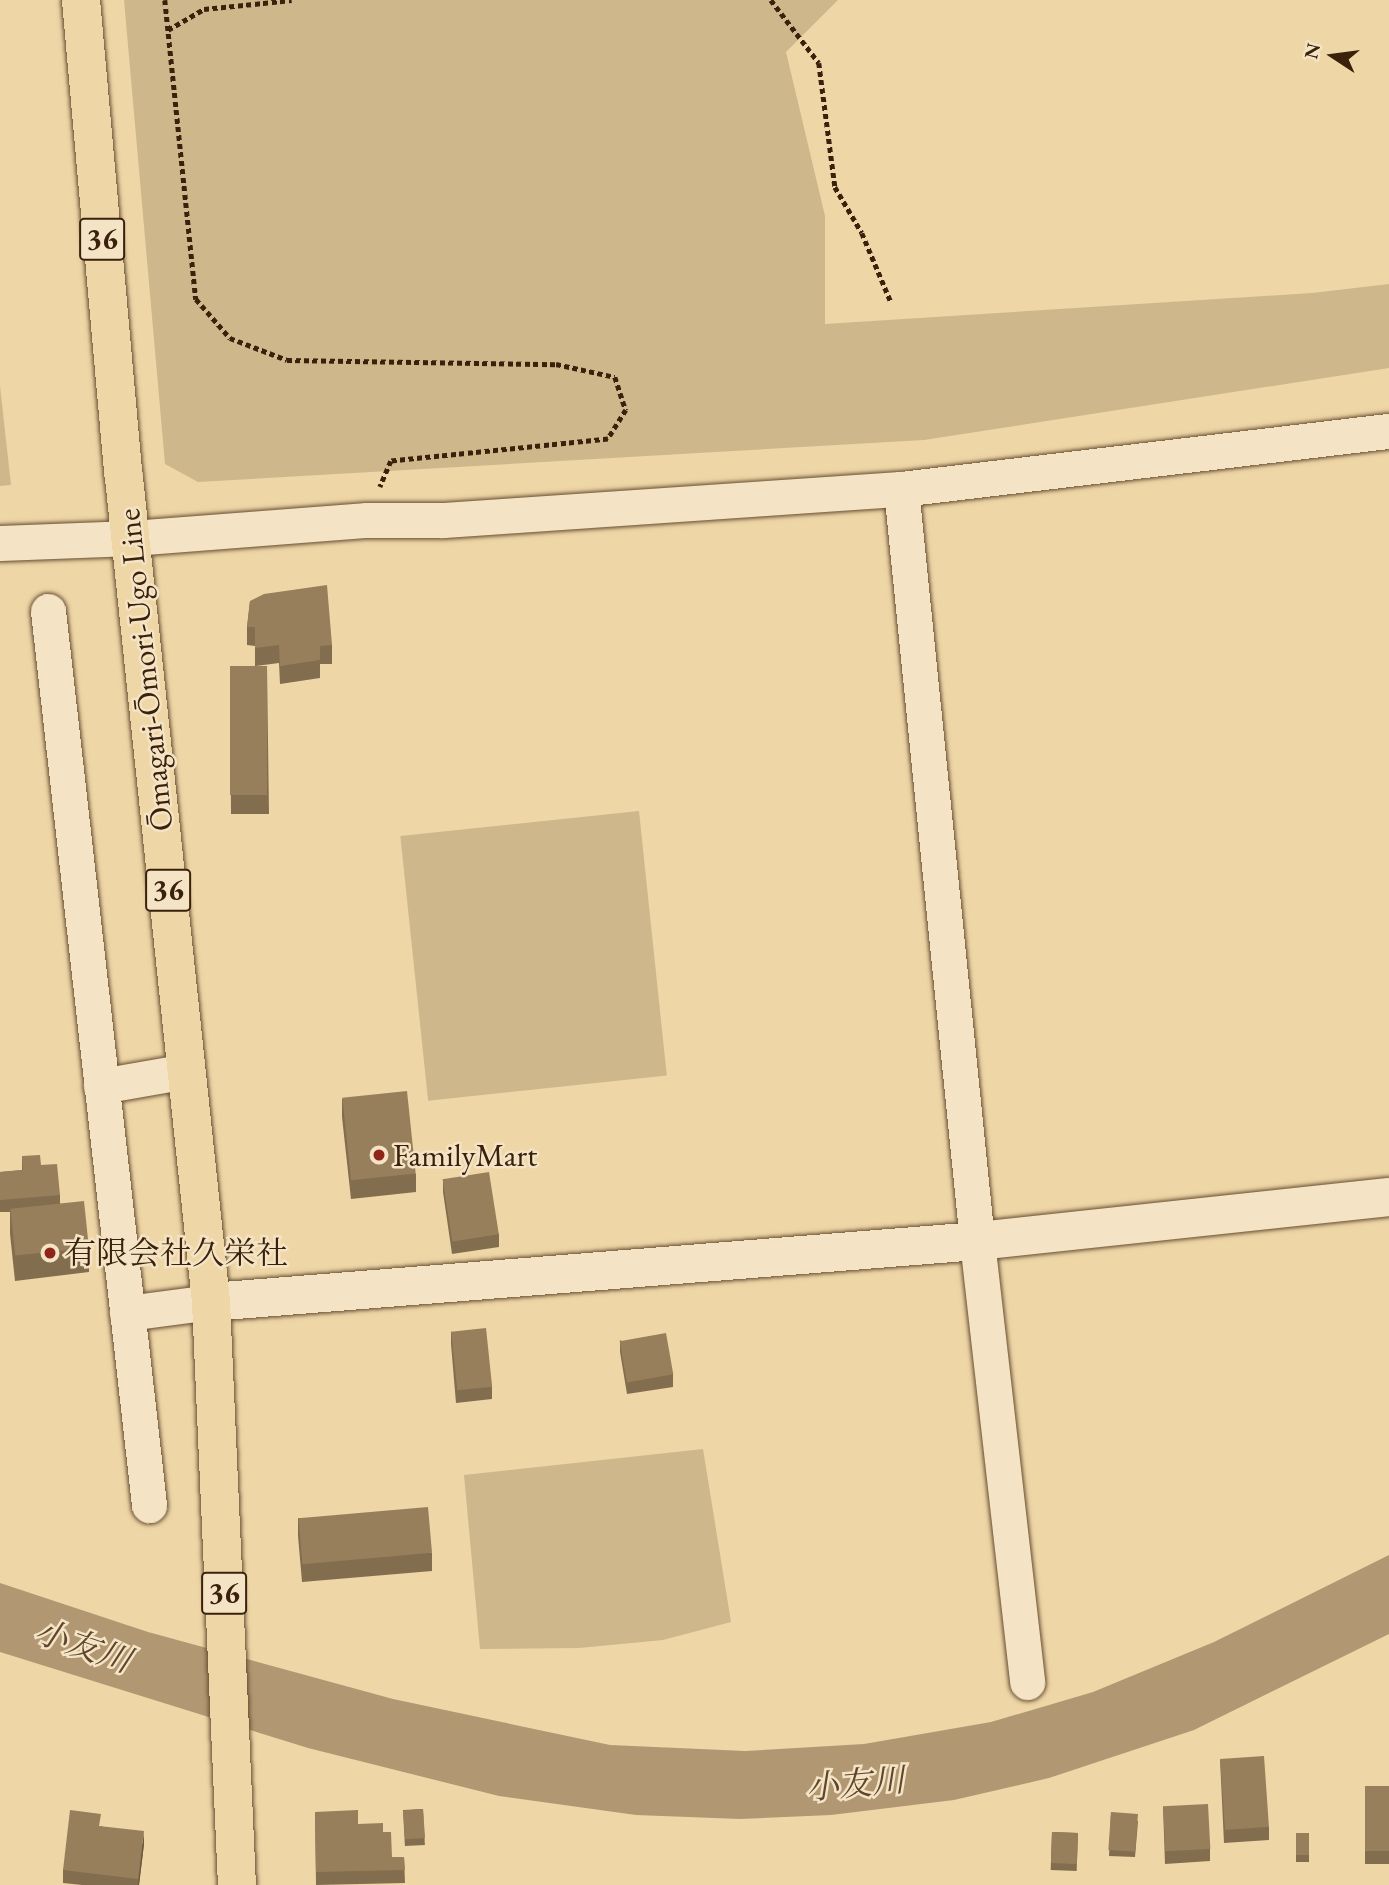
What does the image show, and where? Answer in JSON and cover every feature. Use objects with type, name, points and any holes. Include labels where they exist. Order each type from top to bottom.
[{"type":"main road","name":"Ōmagari-Ōmori-Ugo Line","points":[[81,0],[124,478],[211,1302],[237,1885]]},
{"type":"street","points":[[0,543],[132,538],[367,520],[443,520],[901,489],[1389,431]]},
{"type":"street","points":[[901,489],[977,1241],[1027,1682]]},
{"type":"street","points":[[48,611],[149,1505]]},
{"type":"street","points":[[101,1086],[187,1071]]},
{"type":"street","points":[[127,1313],[211,1302],[977,1241],[1389,1197]]},
{"type":"path","points":[[165,0],[196,299],[230,338],[287,360],[556,363],[615,377],[626,410],[608,439],[391,461],[367,520]]},
{"type":"path","points":[[168,30],[204,9],[292,0]]},
{"type":"path","points":[[771,0],[819,63],[835,187],[862,233],[891,302]]},
{"type":"shaded area","points":[[124,0],[838,0],[786,52],[825,216],[825,324],[1312,293],[1389,284],[1389,368],[924,440],[198,482],[165,464]]},
{"type":"shaded area","points":[[0,386],[11,485],[0,486]]},
{"type":"shaded area","points":[[639,811],[667,1076],[428,1101],[400,836]]},
{"type":"shaded area","points":[[703,1449],[731,1622],[663,1640],[579,1648],[480,1649],[464,1475]]},
{"type":"water","name":"小友川","points":[[1389,1555],[1389,1634],[1194,1730],[1049,1778],[954,1800],[831,1815],[740,1819],[636,1815],[499,1796],[308,1748],[0,1652],[0,1583],[148,1632],[393,1699],[610,1745],[745,1751],[864,1744],[991,1722],[1093,1692],[1214,1642]]},
{"type":"building","points":[[327,585],[332,645],[320,646],[320,660],[280,666],[279,645],[255,648],[255,627],[247,627],[250,601],[264,594]]},
{"type":"building","points":[[230,666],[267,666],[267,795],[230,795]]},
{"type":"building","name":"FamilyMart","points":[[407,1091],[416,1174],[351,1180],[342,1098]]},
{"type":"building","points":[[40,1155],[41,1165],[57,1164],[60,1195],[0,1200],[0,1172],[23,1170],[22,1156]]},
{"type":"building","points":[[489,1172],[499,1234],[452,1242],[443,1179]]},
{"type":"building","points":[[84,1201],[89,1248],[15,1255],[10,1209]]},
{"type":"building","points":[[486,1328],[492,1387],[457,1390],[451,1332]]},
{"type":"building","points":[[666,1333],[673,1374],[627,1383],[620,1341]]},
{"type":"building","points":[[428,1507],[432,1553],[303,1564],[298,1518]]},
{"type":"building","points":[[1264,1756],[1269,1827],[1225,1830],[1220,1759]]},
{"type":"building","points":[[1365,1786],[1389,1786],[1389,1851],[1365,1851]]},
{"type":"building","points":[[1208,1804],[1210,1849],[1165,1851],[1163,1806]]},
{"type":"building","points":[[423,1809],[425,1838],[405,1839],[403,1810]]},
{"type":"building","points":[[70,1810],[101,1814],[99,1826],[144,1831],[138,1879],[63,1870]]},
{"type":"building","points":[[358,1810],[358,1824],[383,1823],[383,1832],[391,1832],[392,1857],[404,1857],[405,1870],[316,1872],[315,1812]]},
{"type":"building","points":[[1111,1812],[1138,1814],[1135,1852],[1108,1850]]},
{"type":"building","points":[[1052,1832],[1078,1833],[1077,1864],[1051,1863]]},
{"type":"building","points":[[1296,1833],[1309,1833],[1309,1855],[1296,1855]]},
{"type":"place","name":"FamilyMart","points":[[379,1155]]},
{"type":"place","name":"有限会社久栄社","points":[[50,1253]]}]
